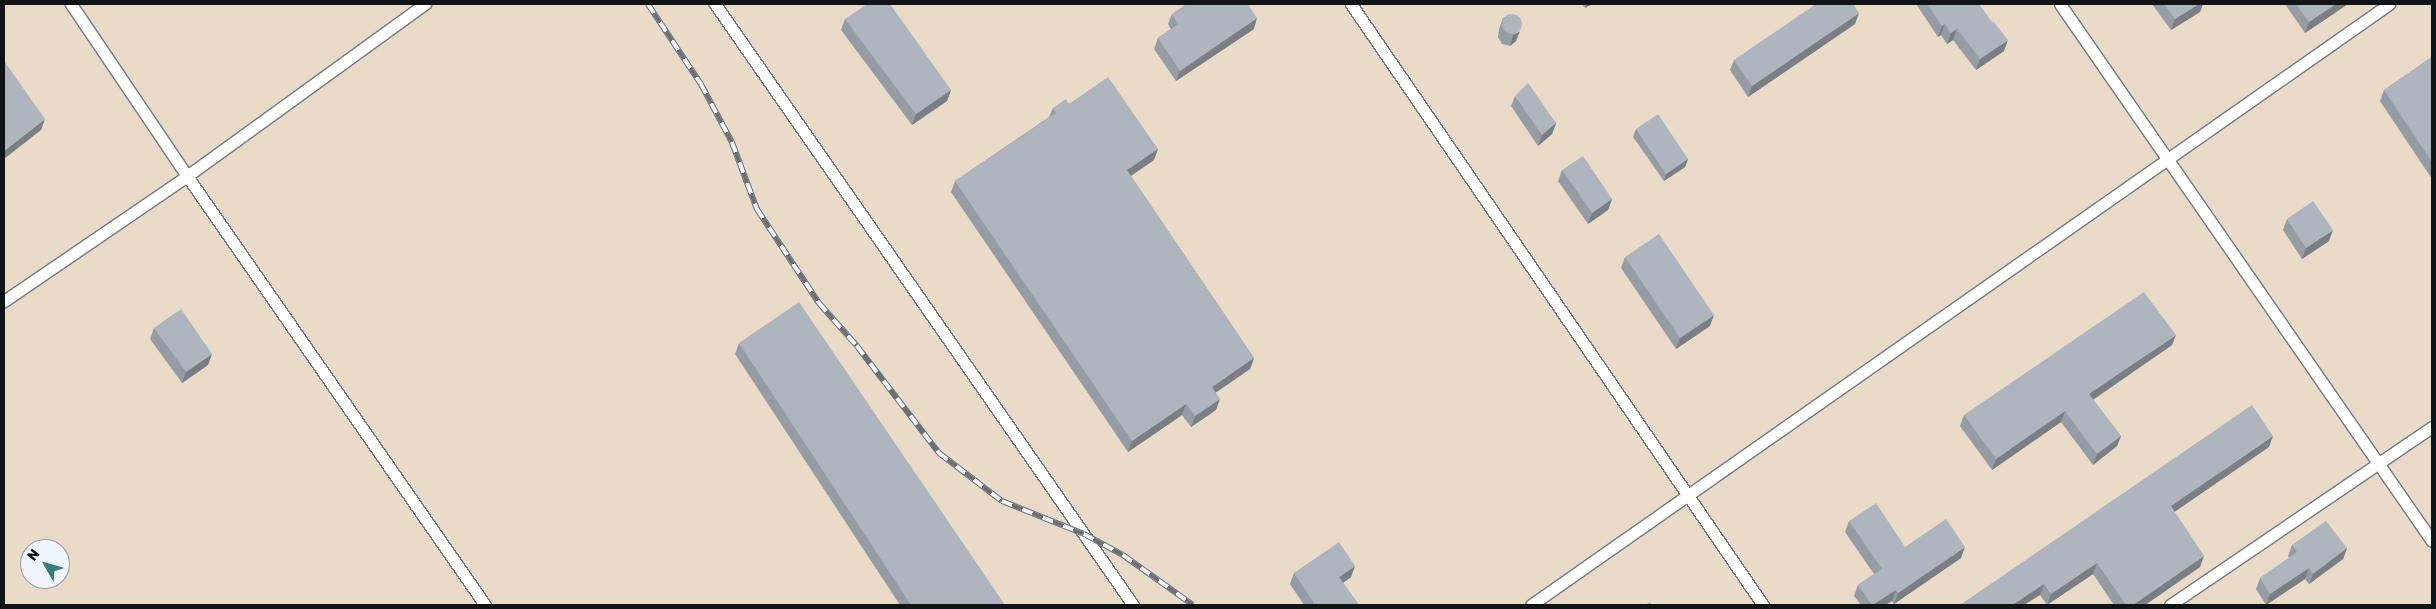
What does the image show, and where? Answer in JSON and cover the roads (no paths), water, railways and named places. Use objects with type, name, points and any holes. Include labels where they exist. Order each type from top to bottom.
[{"type":"lane","points":[[71,4],[187,176],[485,605]]},
{"type":"lane","points":[[4,301],[187,176],[425,4]]},
{"type":"lane","points":[[715,4],[1133,605]]},
{"type":"lane","points":[[1350,4],[1763,605]]},
{"type":"lane","points":[[2060,4],[2432,541]]},
{"type":"lane","points":[[1531,605],[2390,4]]},
{"type":"lane","points":[[2170,605],[2432,427]]},
{"type":"railway","points":[[648,4],[701,84],[732,142],[757,209],[819,303],[857,346],[939,453],[1002,501],[1084,534],[1123,555],[1193,605]]}]
